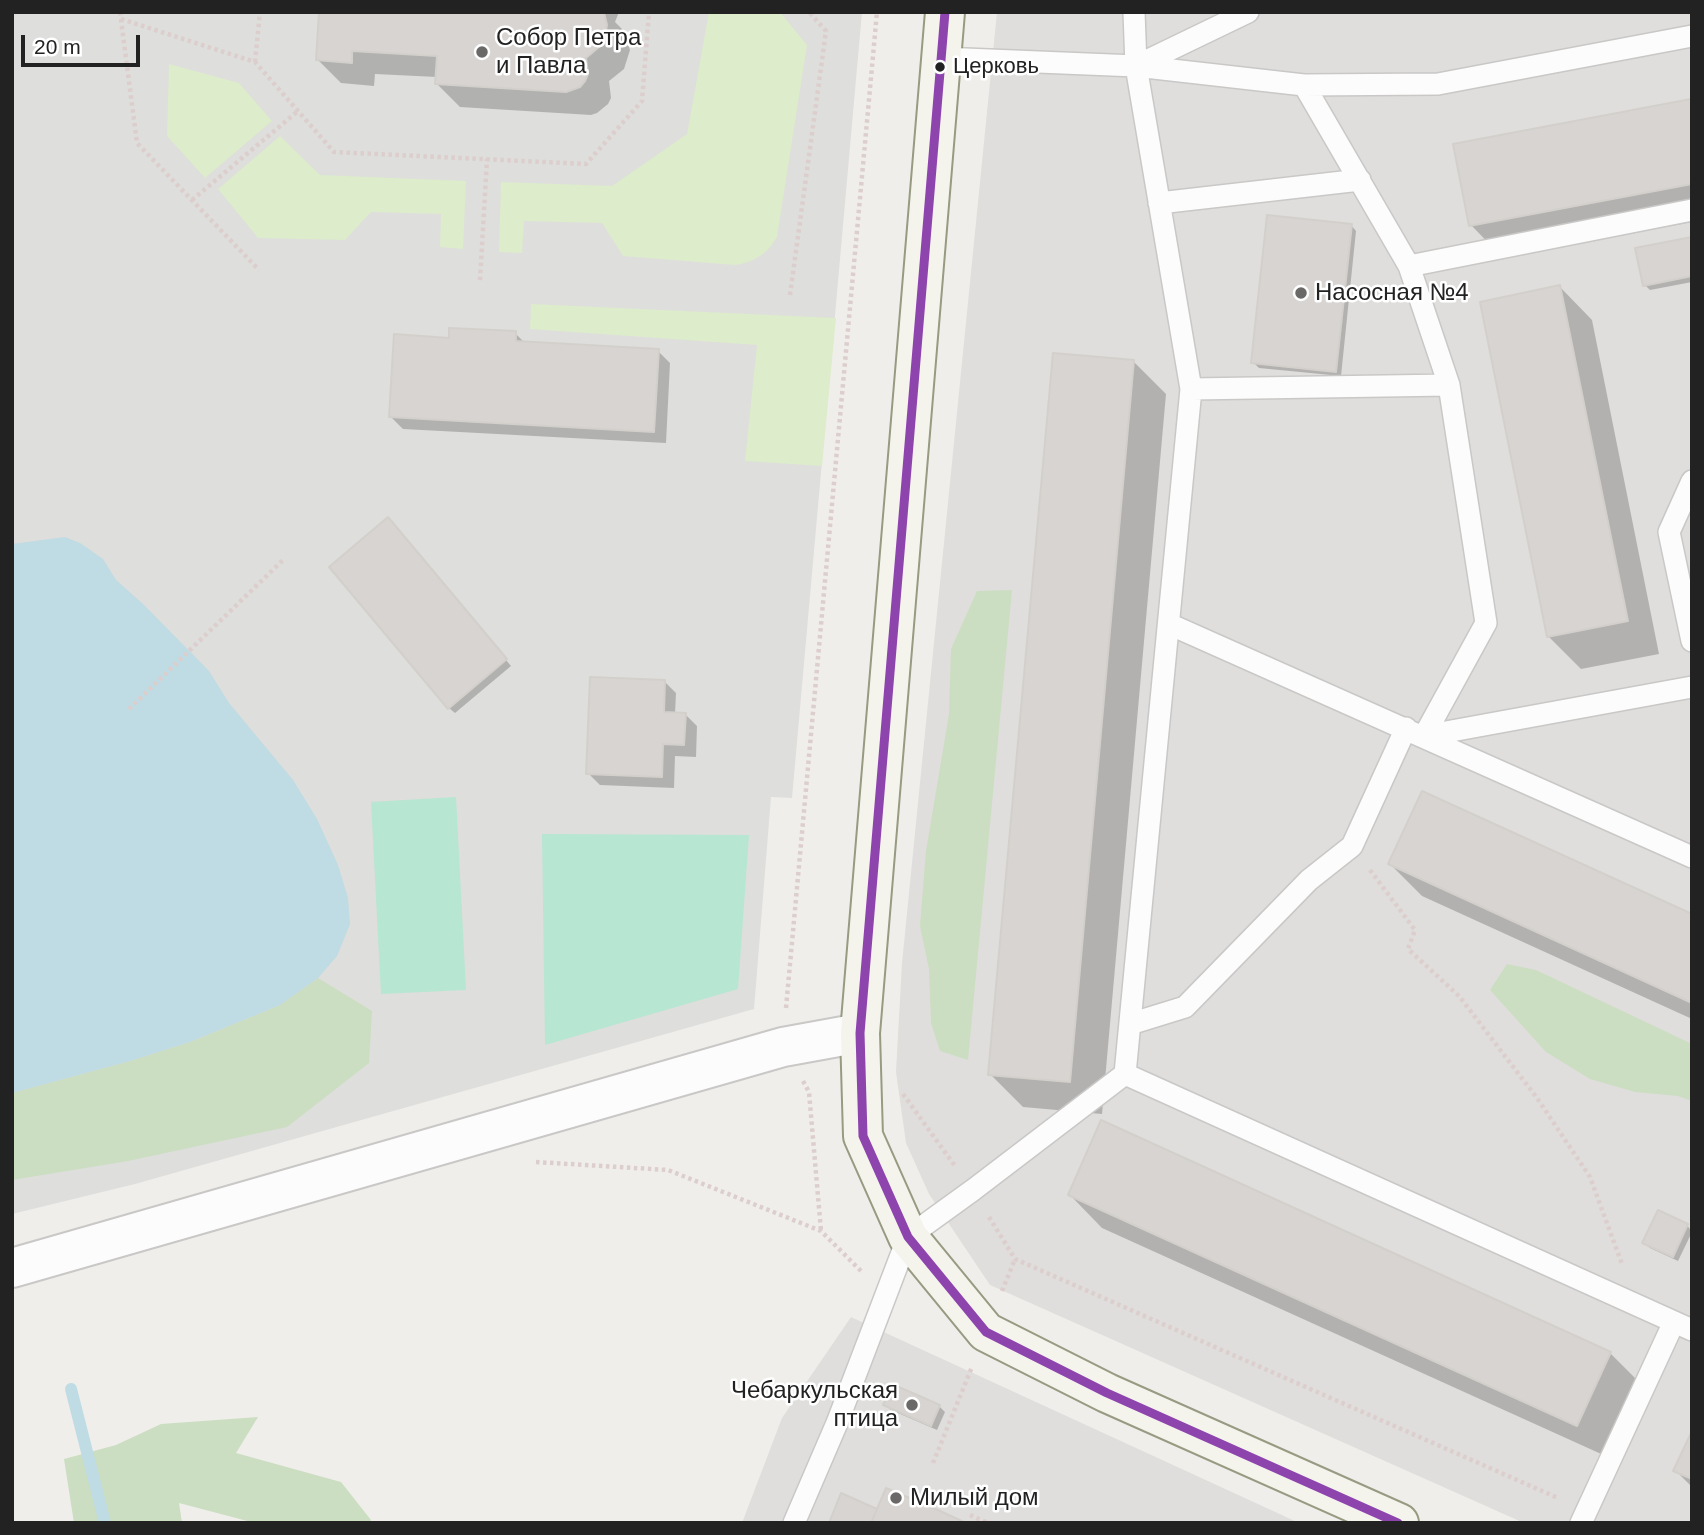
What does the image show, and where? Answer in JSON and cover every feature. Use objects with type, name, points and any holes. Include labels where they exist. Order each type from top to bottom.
[{"type":"street","points":[[945,12],[860,1033],[863,1136],[908,1237],[986,1332],[1107,1394],[1399,1523]]},
{"type":"street","points":[[12,1268],[783,1047],[860,1033]]},
{"type":"lane","points":[[794,1523],[837,1423],[908,1237],[1125,1074],[1191,389],[1136,66],[1134,12]]},
{"type":"lane","points":[[1136,66],[1248,12]]},
{"type":"lane","points":[[941,58],[1136,66],[1304,85],[1438,84],[1692,36]]},
{"type":"lane","points":[[1130,1024],[1185,1007],[1309,880],[1352,846],[1415,732],[1486,623],[1449,385],[1409,266],[1304,85]]},
{"type":"lane","points":[[1158,203],[1360,180]]},
{"type":"lane","points":[[1409,266],[1692,210]]},
{"type":"lane","points":[[1191,389],[1449,385]]},
{"type":"lane","points":[[1692,481],[1669,532],[1692,641]]},
{"type":"lane","points":[[1169,624],[1692,857]]},
{"type":"lane","points":[[1415,732],[1692,687]]},
{"type":"lane","points":[[1125,1074],[1683,1326],[1584,1517]]},
{"type":"path","points":[[120,12],[136,143],[259,270]]},
{"type":"path","points":[[255,62],[261,12]]},
{"type":"path","points":[[121,19],[255,62],[334,152],[586,164],[642,102],[649,12]]},
{"type":"path","points":[[790,295],[826,31],[808,12]]},
{"type":"path","points":[[821,1231],[809,1092],[783,1047],[877,12]]},
{"type":"path","points":[[192,200],[298,111]]},
{"type":"path","points":[[480,280],[486,159]]},
{"type":"path","points":[[129,709],[282,560]]},
{"type":"path","points":[[1352,846],[1415,930],[1408,949],[1459,996],[1537,1098],[1590,1177],[1622,1260],[1622,1300]]},
{"type":"path","points":[[900,1091],[973,1190],[1015,1259],[1584,1517]]},
{"type":"path","points":[[534,1162],[668,1170],[821,1231],[885,1296]]},
{"type":"path","points":[[970,1515],[988,1523]]},
{"type":"shaded area","points":[[12,12],[862,12],[792,798],[771,797],[754,1009],[135,1184],[12,1214]]},
{"type":"shaded area","points":[[997,12],[1692,12],[1692,1523],[1524,1523],[990,1285],[929,1194],[906,1143],[896,1072],[902,963]]},
{"type":"shaded area","points":[[851,1317],[1299,1523],[742,1523],[782,1418]]},
{"type":"green space","points":[[709,12],[780,12],[807,45],[777,237],[769,248],[749,262],[735,265],[623,256],[602,223],[524,221],[522,253],[499,252],[501,182],[612,186],[687,134]]},
{"type":"green space","points":[[169,64],[239,83],[272,121],[205,178],[167,136]]},
{"type":"green space","points":[[280,136],[320,175],[466,181],[463,249],[440,247],[441,214],[371,212],[345,240],[258,238],[218,189]]},
{"type":"green space","points":[[531,304],[836,318],[822,466],[745,461],[757,345],[530,329]]},
{"type":"green space","points":[[1012,590],[968,1060],[940,1051],[931,1023],[929,969],[920,926],[926,851],[949,714],[951,649],[977,591]]},
{"type":"green space","points":[[456,797],[466,990],[381,994],[371,802]]},
{"type":"green space","points":[[542,834],[749,835],[738,989],[545,1045]]},
{"type":"green space","points":[[1507,964],[1536,970],[1692,1044],[1692,1101],[1678,1096],[1635,1092],[1590,1079],[1546,1052],[1490,990]]},
{"type":"green space","points":[[318,978],[372,1011],[369,1063],[287,1127],[128,1161],[12,1180],[12,1093],[190,1042],[280,1005]]},
{"type":"green space","points":[[258,1417],[236,1453],[341,1482],[371,1520],[369,1523],[255,1523],[179,1503],[182,1523],[74,1523],[64,1459],[116,1445],[161,1424]]},
{"type":"water","points":[[65,537],[80,543],[103,559],[116,580],[209,671],[229,703],[293,780],[317,819],[338,865],[348,898],[350,924],[337,956],[318,978],[280,1005],[190,1042],[12,1093],[12,544]]},
{"type":"building","name":"Собор Петра и Павла","points":[[319,12],[604,12],[607,25],[600,46],[586,58],[588,74],[585,81],[580,87],[566,92],[435,84],[437,56],[352,51],[352,63],[316,60]]},
{"type":"building","points":[[1691,99],[1692,184],[1469,226],[1453,144]]},
{"type":"building","name":"Насосная №4","points":[[1267,215],[1352,224],[1336,372],[1251,363]]},
{"type":"building","points":[[1692,237],[1692,276],[1643,286],[1635,248]]},
{"type":"building","points":[[1560,285],[1628,621],[1547,637],[1480,302]]},
{"type":"building","points":[[449,328],[516,331],[516,341],[659,349],[654,432],[389,417],[394,334],[449,338]]},
{"type":"building","points":[[1053,353],[1134,360],[1070,1082],[988,1075]]},
{"type":"building","points":[[388,517],[507,659],[448,709],[329,567]]},
{"type":"building","points":[[590,677],[665,680],[664,712],[686,713],[684,745],[663,744],[662,777],[586,774]]},
{"type":"building","points":[[1422,791],[1692,914],[1692,1003],[1388,864]]},
{"type":"building","points":[[1101,1120],[1611,1352],[1577,1426],[1068,1195]]},
{"type":"building","points":[[1658,1210],[1688,1224],[1673,1257],[1642,1243]]},
{"type":"building","name":"Чебаркульская птица","points":[[892,1384],[940,1405],[931,1426],[883,1405]]},
{"type":"building","points":[[1692,1431],[1692,1479],[1673,1471]]},
{"type":"building","name":"Милый дом","points":[[886,1488],[938,1510],[966,1523],[871,1523]]},
{"type":"building","points":[[841,1493],[877,1509],[871,1523],[829,1523]]},
{"type":"waterway","points":[[71,1389],[105,1523]]},
{"type":"transit line","points":[[945,12],[860,1033],[863,1136],[908,1237],[986,1332],[1107,1393],[1398,1523]]},
{"type":"place","name":"Собор Петра и Павла","points":[[482,52]]},
{"type":"place","name":"Церковь","points":[[940,67]]},
{"type":"place","name":"Насосная №4","points":[[1301,293]]},
{"type":"place","name":"Чебаркульская птица","points":[[912,1405]]},
{"type":"place","name":"Милый дом","points":[[896,1498]]}]
